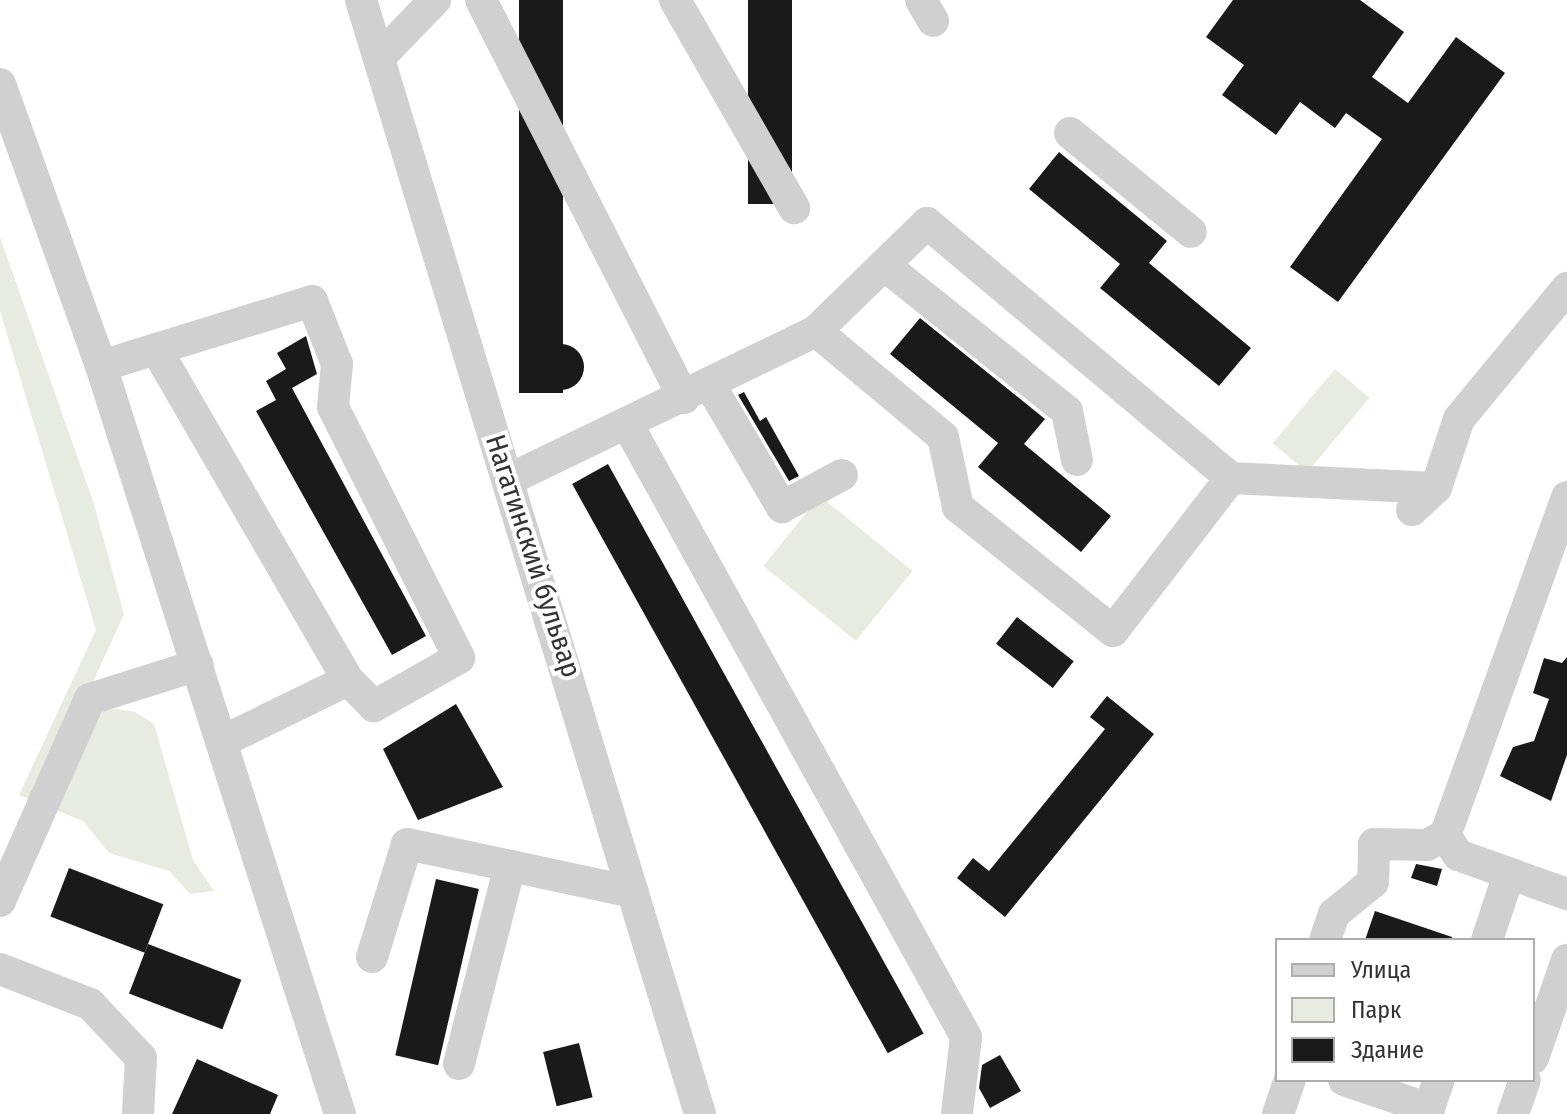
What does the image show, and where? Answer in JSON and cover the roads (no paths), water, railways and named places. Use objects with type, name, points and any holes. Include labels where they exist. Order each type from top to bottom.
[{"type":"street","name":"Нагатинский бульвар","points":[[361,0],[700,1114]]},
{"type":"street","points":[[379,58],[435,0]]},
{"type":"street","points":[[481,0],[697,392],[782,507],[842,475]]},
{"type":"street","points":[[675,0],[794,208]]},
{"type":"street","points":[[0,84],[101,366],[340,1114]]},
{"type":"street","points":[[1070,133],[1191,232]]},
{"type":"street","points":[[508,480],[629,427],[816,331],[927,223],[1231,478],[1436,488]]},
{"type":"street","points":[[884,265],[1067,411],[1077,460]]},
{"type":"street","points":[[1412,510],[1436,488],[1459,419],[1567,288]]},
{"type":"street","points":[[101,366],[312,301],[337,364],[333,407],[459,658],[374,706],[348,680],[157,351]]},
{"type":"street","points":[[816,331],[943,437],[958,507],[1113,631],[1231,478]]},
{"type":"street","points":[[629,427],[966,1037],[957,1114]]},
{"type":"street","points":[[1326,938],[1334,914],[1373,882],[1374,844],[1427,845],[1445,835],[1567,497]]},
{"type":"street","points":[[0,901],[90,699],[198,665]]},
{"type":"street","points":[[221,742],[348,680]]},
{"type":"street","points":[[1445,835],[1458,855],[1567,894]]},
{"type":"street","points":[[372,957],[407,844],[633,892]]},
{"type":"street","points":[[459,1064],[510,866]]},
{"type":"street","points":[[1488,938],[1509,874]]},
{"type":"street","points":[[1535,1052],[1567,960]]},
{"type":"street","points":[[0,969],[90,1004],[141,1058],[138,1114]]},
{"type":"street","points":[[1278,1114],[1289,1082]]},
{"type":"street","points":[[1352,1082],[1432,1101]]},
{"type":"street","points":[[1513,1114],[1524,1082]]}]
